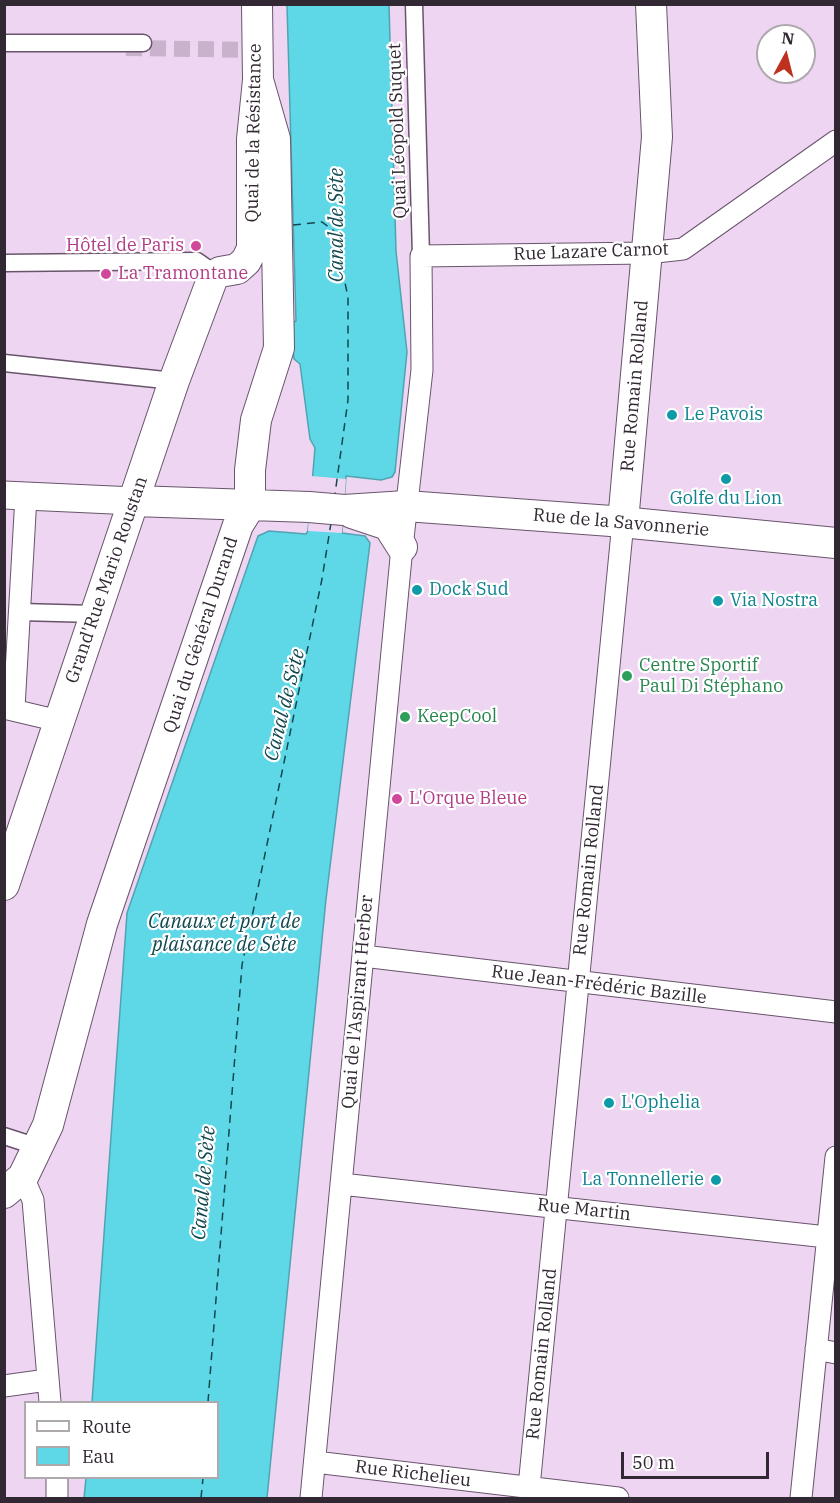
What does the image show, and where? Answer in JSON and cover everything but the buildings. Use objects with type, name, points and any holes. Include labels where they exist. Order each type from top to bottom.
[{"type":"main road","name":"Quai de la Résistance","points":[[213,277],[220,272],[237,269],[246,261],[252,249],[252,139],[258,80],[257,4]]},
{"type":"main road","name":"Rue Romain Rolland","points":[[623,522],[657,137],[651,4]]},
{"type":"main road","name":"Quai du Général Durand","points":[[18,1187],[48,1125],[102,924],[238,525],[250,506],[250,470],[256,420],[279,348],[275,139],[258,80]]},
{"type":"main road","name":"Grand'Rue Mario Roustan","points":[[4,885],[174,381],[213,277]]},
{"type":"main road","points":[[134,501],[344,510],[388,525],[402,547]]},
{"type":"main road","name":"Rue de la Savonnerie","points":[[344,510],[406,506],[623,522],[836,543]]},
{"type":"street","name":"Quai Léopold Suquet","points":[[414,4],[422,255]]},
{"type":"street","points":[[4,43],[143,43]]},
{"type":"street","name":"Rue Lazare Carnot","points":[[422,255],[647,253],[683,249],[836,141]]},
{"type":"street","name":"Quai de l'Aspirant Herber","points":[[311,1498],[406,506],[422,370],[422,255]]},
{"type":"street","points":[[4,263],[197,261],[207,268],[213,277]]},
{"type":"street","points":[[4,363],[174,381]]},
{"type":"street","points":[[59,721],[9,708],[20,612],[15,496],[134,501]]},
{"type":"street","name":"Rue Romain Rolland","points":[[529,1487],[623,522]]},
{"type":"street","points":[[20,612],[95,614]]},
{"type":"street","name":"Rue Jean-Frédéric Bazille","points":[[363,956],[836,1012]]},
{"type":"street","points":[[4,1136],[38,1147]]},
{"type":"street","points":[[801,1498],[826,1351],[827,1237],[836,1157]]},
{"type":"street","name":"Rue Martin","points":[[341,1184],[827,1237]]},
{"type":"street","points":[[18,1187],[33,1200],[50,1401]]},
{"type":"street","points":[[4,1386],[47,1380]]},
{"type":"street","name":"Rue Richelieu","points":[[315,1462],[618,1498]]},
{"type":"street","points":[[57,1479],[57,1498]]},
{"type":"water","name":"Canaux et port de plaisance de Sète","points":[[287,5],[389,5],[396,251],[407,352],[395,472],[392,477],[381,480],[346,476],[342,533],[365,536],[370,543],[326,899],[267,1498],[84,1498],[86,1479],[219,1479],[219,1401],[92,1401],[127,913],[258,536],[269,531],[306,534],[308,531],[315,448],[310,439],[300,364],[294,359],[290,324],[296,321]]},
{"type":"pier","points":[[311,476],[346,479],[342,533],[308,531]]},
{"type":"ferry route","points":[[293,225],[322,222],[334,231],[348,297],[348,400],[335,494]]},
{"type":"ferry route","points":[[208,1401],[242,965],[322,579],[331,523]]},
{"type":"ferry route","points":[[201,1498],[203,1479]]},
{"type":"tunnel","points":[[126,48],[257,50]]},
{"type":"place","name":"Hôtel de Paris","points":[[196,246]]},
{"type":"place","name":"La Tramontane","points":[[106,274]]},
{"type":"place","name":"Le Pavois","points":[[672,415]]},
{"type":"place","name":"Golfe du Lion","points":[[726,479]]},
{"type":"place","name":"Dock Sud","points":[[417,590]]},
{"type":"place","name":"Via Nostra","points":[[718,601]]},
{"type":"place","name":"Centre Sportif Paul Di Stéphano","points":[[627,676]]},
{"type":"place","name":"KeepCool","points":[[405,717]]},
{"type":"place","name":"L'Orque Bleue","points":[[397,799]]},
{"type":"place","name":"L'Ophelia","points":[[609,1103]]},
{"type":"place","name":"La Tonnellerie","points":[[716,1180]]},
{"type":"water label","name":"Canal de Sète","points":[[337,225]]},
{"type":"water label","name":"Canal de Sète","points":[[285,705]]},
{"type":"water label","name":"Canal de Sète","points":[[204,1183]]}]
